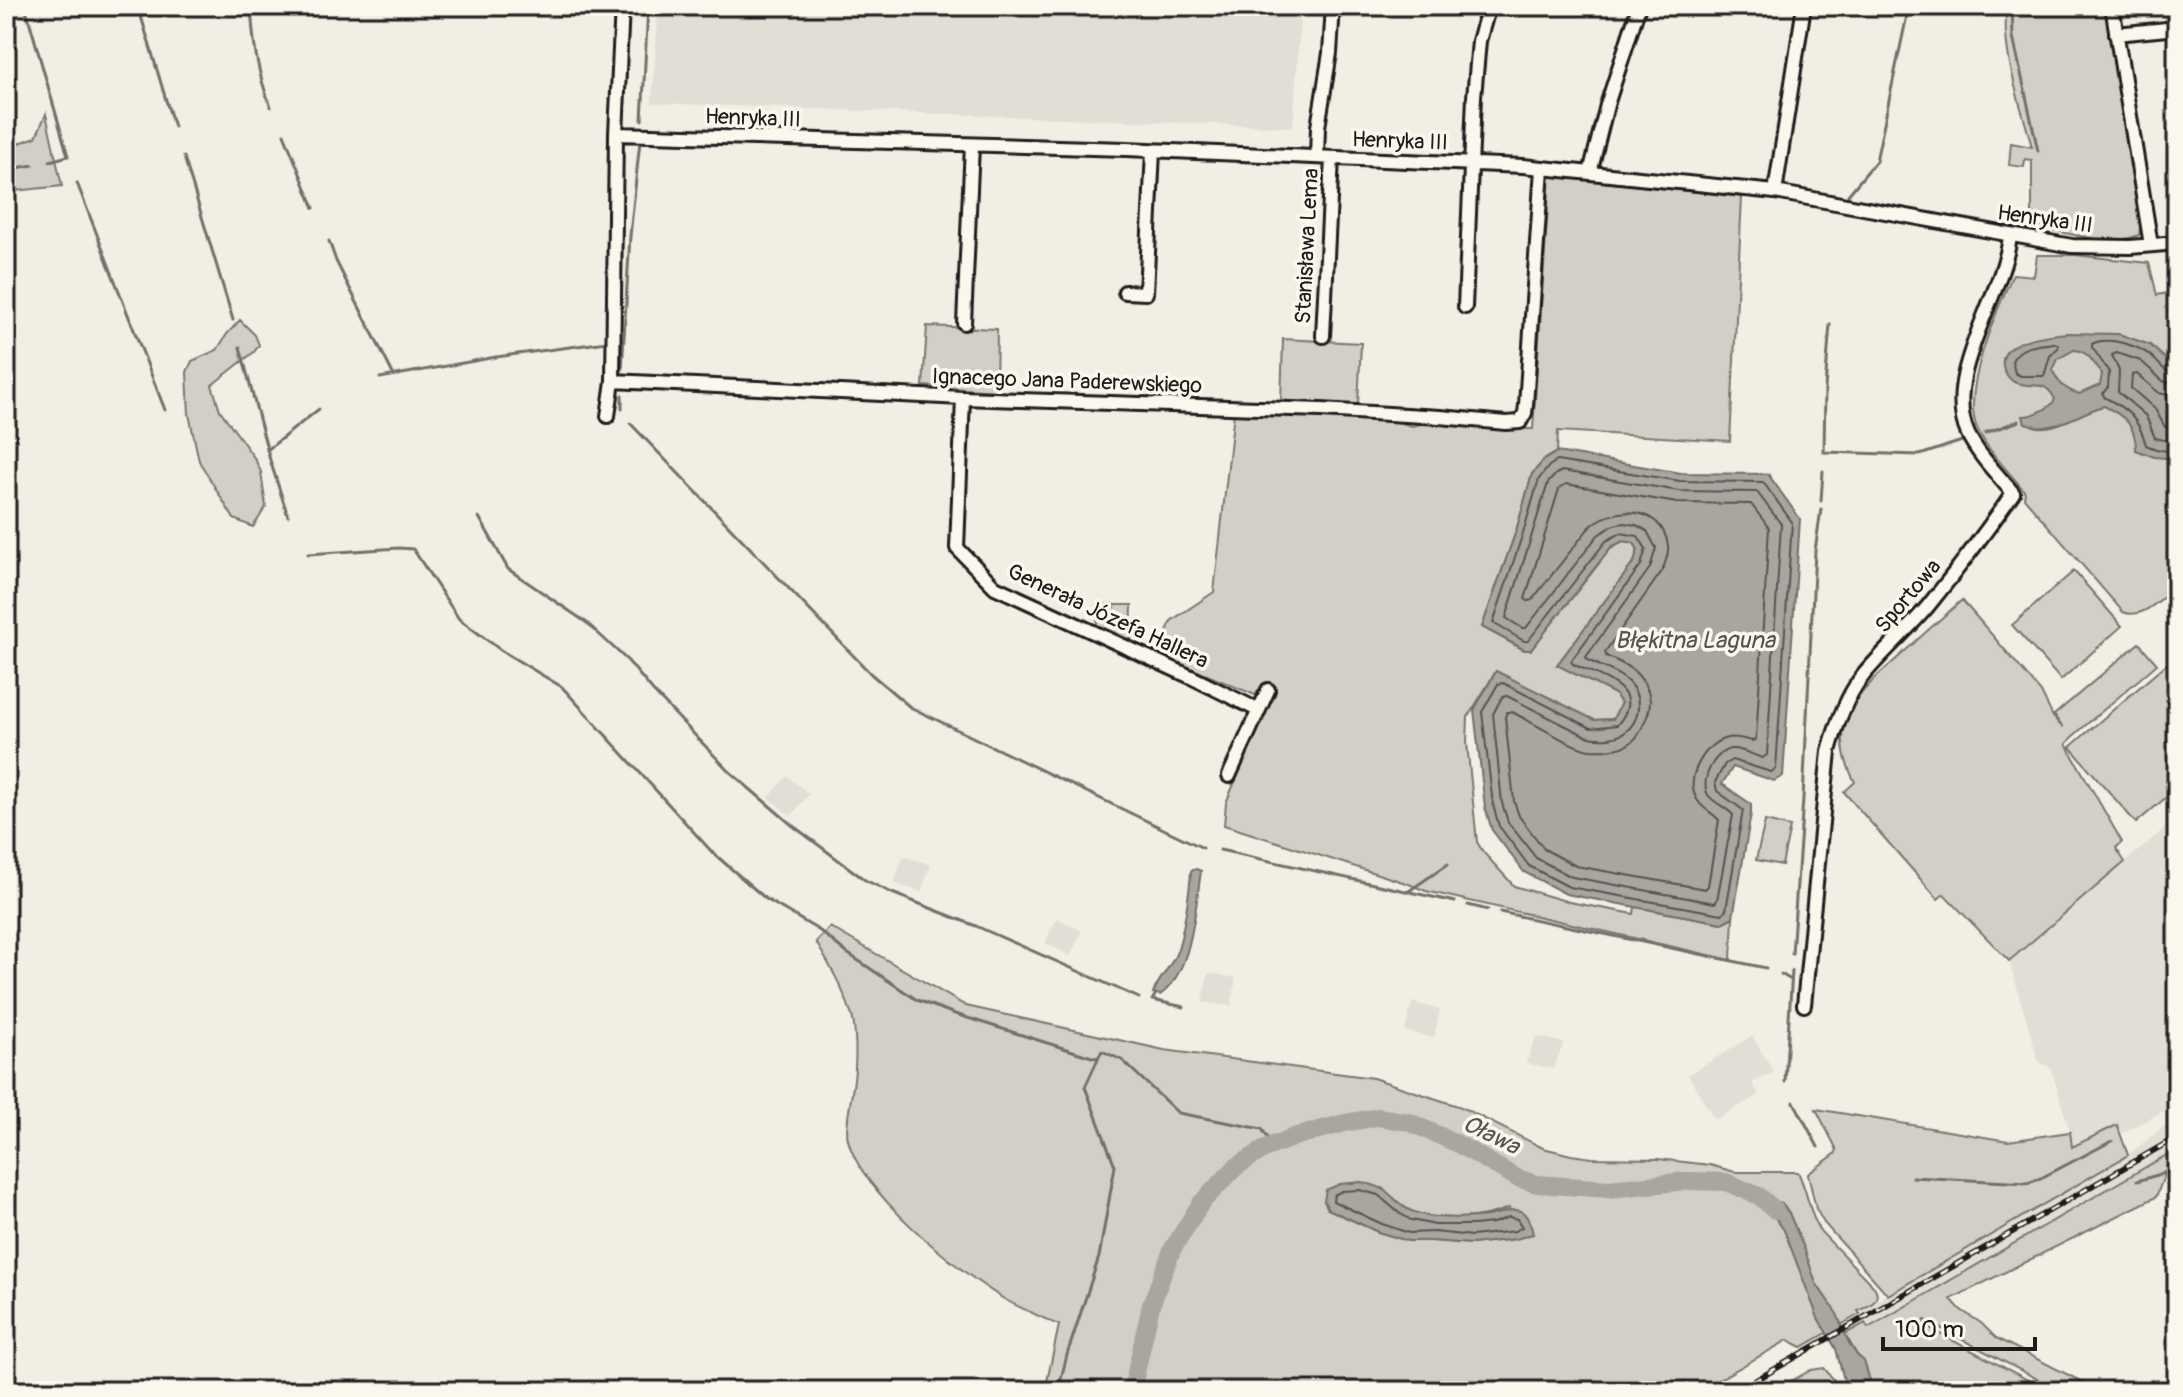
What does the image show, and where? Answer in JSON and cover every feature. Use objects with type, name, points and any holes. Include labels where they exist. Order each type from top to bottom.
[{"type":"street","points":[[608,416],[613,381],[616,134],[622,6]]},
{"type":"street","points":[[1317,157],[1333,6]]},
{"type":"street","points":[[1465,307],[1479,41],[1489,6]]},
{"type":"street","points":[[1590,173],[1607,105],[1639,6]]},
{"type":"street","points":[[1775,192],[1804,6]]},
{"type":"street","points":[[2112,6],[2151,245]]},
{"type":"street","points":[[2116,34],[2177,28]]},
{"type":"street","name":"Henryka III","points":[[616,134],[1472,163],[1775,192],[2072,246],[2107,248],[2177,243]]},
{"type":"street","points":[[964,323],[972,145]]},
{"type":"street","points":[[1125,292],[1146,293],[1153,151]]},
{"type":"street","name":"Stanisława Lema","points":[[1323,336],[1332,158]]},
{"type":"street","name":"Ignacego Jana Paderewskiego","points":[[613,381],[963,398],[1321,410],[1520,422],[1526,405],[1542,168]]},
{"type":"street","name":"Sportowa","points":[[1804,1005],[1829,751],[1836,725],[1862,677],[1952,576],[2013,493],[1975,447],[1967,432],[1961,406],[1967,369],[1982,318],[2006,263],[2010,236]]},
{"type":"street","name":"Generała Józefa Hallera","points":[[963,398],[957,548],[995,587],[1258,710]]},
{"type":"street","points":[[1229,776],[1268,690]]},
{"type":"shaded area","points":[[658,6],[1301,6],[1293,127],[652,103]]},
{"type":"shaded area","points":[[2007,6],[2106,6],[2145,225],[2140,227],[2139,235],[2127,239],[2100,239],[2032,226],[2032,161],[2025,159],[2024,167],[2009,165],[2011,143],[2032,147],[2009,58]]},
{"type":"shaded area","points":[[46,114],[62,186],[6,192],[6,148],[36,137]]},
{"type":"shaded area","points":[[1550,176],[1742,197],[1730,441],[1558,431],[1557,452],[1544,460],[1532,474],[1516,531],[1482,627],[1524,650],[1531,650],[1612,547],[1623,541],[1634,543],[1638,550],[1634,562],[1557,665],[1615,694],[1621,703],[1613,719],[1594,720],[1496,671],[1468,717],[1467,743],[1477,842],[1514,886],[1569,902],[1634,914],[1635,907],[1722,923],[1733,917],[1731,960],[1426,891],[1224,825],[1226,803],[1273,691],[1262,686],[1255,695],[1159,655],[1171,621],[1214,592],[1234,412],[1373,415],[1412,426],[1436,421],[1533,429]]},
{"type":"shaded area","points":[[2037,255],[2075,255],[2149,263],[2157,295],[2168,293],[2177,322],[2177,590],[2174,589],[2144,611],[2123,612],[2024,498],[2025,492],[1977,428],[1973,412],[1974,393],[1990,329],[2013,274],[2034,276]]},
{"type":"shaded area","points":[[240,320],[255,335],[259,345],[212,385],[220,410],[261,472],[266,507],[253,527],[234,519],[199,461],[189,414],[187,372],[192,361],[217,350]]},
{"type":"shaded area","points":[[927,326],[997,329],[996,391],[923,386]]},
{"type":"shaded area","points":[[1283,339],[1361,343],[1358,405],[1281,402]]},
{"type":"shaded area","points":[[2074,571],[2122,626],[2061,680],[2012,625]]},
{"type":"shaded area","points":[[1962,600],[2041,692],[2053,717],[2063,728],[2054,715],[2139,643],[2157,664],[2066,744],[2122,842],[2116,848],[2125,862],[2009,961],[1944,894],[1938,899],[1844,792],[1855,782],[1846,761],[1843,742],[1844,725],[1850,710],[1872,682]]},
{"type":"shaded area","points":[[1097,604],[1112,604],[1112,607],[1132,605],[1131,642],[1097,626]]},
{"type":"shaded area","points":[[2177,655],[2177,788],[2136,823],[2070,747]]},
{"type":"shaded area","points":[[787,776],[809,794],[791,816],[769,798]]},
{"type":"shaded area","points":[[2177,818],[2177,952],[2172,965],[2177,986],[2177,1104],[2121,1134],[2116,1125],[2072,1147],[2051,1068],[2039,1062],[2009,961]]},
{"type":"shaded area","points":[[1765,821],[1790,827],[1782,865],[1756,860]]},
{"type":"shaded area","points":[[903,856],[931,865],[921,892],[894,883]]},
{"type":"shaded area","points":[[1057,918],[1082,931],[1070,956],[1045,943]]},
{"type":"shaded area","points":[[830,927],[966,1006],[1164,1050],[1373,1078],[1461,1107],[1543,1148],[1571,1155],[1658,1159],[1710,1165],[1735,1172],[1798,1172],[1819,1230],[1875,1288],[1877,1296],[1858,1311],[1860,1314],[1802,1347],[1788,1340],[1699,1391],[1045,1391],[1059,1325],[1004,1299],[962,1270],[891,1206],[857,1161],[847,1133],[855,1075],[853,1018],[840,985],[816,942]],"holes":[[[1382,1188],[1409,1210],[1436,1218],[1474,1217],[1509,1208],[1516,1239],[1472,1244],[1408,1241],[1378,1232],[1328,1209]]]},
{"type":"shaded area","points":[[1208,973],[1236,978],[1231,1006],[1202,1002]]},
{"type":"shaded area","points":[[1412,1002],[1440,1010],[1434,1038],[1405,1031]]},
{"type":"shaded area","points":[[1536,1036],[1564,1043],[1553,1069],[1526,1063]]},
{"type":"shaded area","points":[[1752,1036],[1774,1072],[1752,1083],[1759,1095],[1715,1120],[1688,1075]]},
{"type":"shaded area","points":[[1816,1109],[2008,1141],[2070,1132],[2072,1147],[2117,1125],[2128,1155],[1888,1295],[1824,1223],[1816,1209],[1808,1174],[1837,1150]]},
{"type":"shaded area","points":[[2177,1116],[2177,1149],[1868,1329],[1858,1311],[2128,1155]]},
{"type":"shaded area","points":[[2177,1149],[2177,1168],[2167,1168],[2156,1197],[1951,1299],[1996,1338],[2100,1391],[2060,1391],[1925,1320],[1923,1325],[2049,1391],[1877,1391],[1864,1362],[1845,1334],[1865,1323],[1868,1328]]},
{"type":"shaded area","points":[[1824,1368],[1843,1391],[1774,1391],[1811,1370]]},
{"type":"water","points":[[2066,333],[2119,334],[2150,345],[2177,369],[2177,463],[2136,450],[2134,434],[2128,423],[2104,406],[2046,427],[2025,423],[2023,416],[2042,411],[2055,399],[2047,388],[2012,381],[2004,370],[2003,359],[2014,345]],"holes":[[[2074,350],[2090,358],[2102,374],[2100,385],[2079,394],[2063,385],[2053,370],[2058,359]]]},
{"type":"water","name":"Błękitna Laguna","points":[[1557,452],[1681,473],[1768,474],[1800,519],[1783,776],[1774,781],[1733,767],[1722,784],[1751,804],[1751,814],[1733,917],[1722,923],[1566,894],[1524,872],[1492,830],[1485,807],[1474,710],[1496,671],[1594,720],[1613,719],[1621,703],[1615,694],[1557,665],[1634,562],[1638,550],[1634,543],[1623,541],[1611,547],[1531,650],[1525,650],[1482,627],[1516,531],[1532,474],[1544,460]]},
{"type":"water","points":[[1191,871],[1201,871],[1185,958],[1170,985],[1160,995],[1153,993],[1179,947]]},
{"type":"water","points":[[1361,1182],[1379,1187],[1402,1206],[1429,1216],[1469,1217],[1521,1211],[1526,1215],[1533,1234],[1472,1244],[1408,1241],[1378,1232],[1328,1209],[1324,1201],[1326,1190],[1340,1184]]},
{"type":"water","points":[[1761,1193],[1782,1204],[1789,1213],[1816,1283],[1837,1314],[1849,1343],[1864,1361],[1870,1381],[1877,1391],[1857,1391],[1845,1384],[1836,1349],[1818,1318],[1784,1230],[1770,1211],[1756,1201]]},
{"type":"waterway","points":[[25,6],[68,156],[50,161]]},
{"type":"waterway","points":[[138,6],[174,127]]},
{"type":"waterway","points":[[251,6],[256,57],[271,107]]},
{"type":"waterway","points":[[642,120],[648,6]]},
{"type":"waterway","points":[[1848,195],[1876,161],[1909,6]]},
{"type":"waterway","points":[[2012,6],[2013,37],[2038,151]]},
{"type":"waterway","points":[[284,134],[314,208]]},
{"type":"waterway","points":[[622,370],[630,236],[640,141]]},
{"type":"waterway","points":[[184,157],[233,320]]},
{"type":"waterway","points":[[6,170],[33,165]]},
{"type":"waterway","points":[[77,183],[165,410]]},
{"type":"waterway","points":[[329,241],[393,374]]},
{"type":"waterway","points":[[1830,324],[1824,452],[1920,455],[1962,441]]},
{"type":"waterway","points":[[380,378],[496,357],[607,342]]},
{"type":"waterway","points":[[240,347],[288,516]]},
{"type":"waterway","points":[[622,395],[622,409]]},
{"type":"waterway","points":[[267,450],[319,409]]},
{"type":"waterway","points":[[1985,433],[2019,421]]},
{"type":"waterway","points":[[630,423],[871,674],[910,707],[1203,848]]},
{"type":"waterway","points":[[1821,501],[1823,471]]},
{"type":"waterway","points":[[1792,954],[1815,551],[1821,509]]},
{"type":"waterway","points":[[479,517],[508,569],[587,623],[628,661],[729,771],[792,825],[865,880],[1139,998]]},
{"type":"waterway","points":[[308,554],[413,549],[459,619],[502,651],[562,687],[712,852],[766,899],[820,931],[917,1000],[1092,1057],[1098,1058],[1102,1051],[1122,1060],[1178,1113],[1262,1129],[1273,1146]]},
{"type":"waterway","points":[[1220,850],[1455,902]]},
{"type":"waterway","points":[[1409,891],[1448,864]]},
{"type":"waterway","points":[[1468,905],[1488,910]]},
{"type":"waterway","points":[[1500,912],[1766,968]]},
{"type":"waterway","points":[[1785,1082],[1792,971]]},
{"type":"waterway","points":[[1781,974],[1791,980]]},
{"type":"waterway","points":[[1156,994],[1152,1000],[1184,1007]]},
{"type":"waterway","points":[[1058,1391],[1099,1257],[1115,1166],[1085,1087],[1098,1059]]},
{"type":"waterway","points":[[1794,1102],[1818,1147]]},
{"type":"waterway","name":"Oława","points":[[1132,1391],[1151,1305],[1172,1250],[1201,1203],[1236,1167],[1266,1148],[1297,1136],[1378,1117],[1409,1122],[1456,1143],[1517,1178],[1537,1184],[1609,1189],[1687,1181],[1726,1182],[1759,1196],[1775,1210]]},
{"type":"waterway","points":[[1912,1177],[2028,1183],[2112,1141]]},
{"type":"waterway","points":[[2137,1181],[2164,1173],[2177,1174]]},
{"type":"railway","points":[[1737,1391],[2177,1137]]}]
